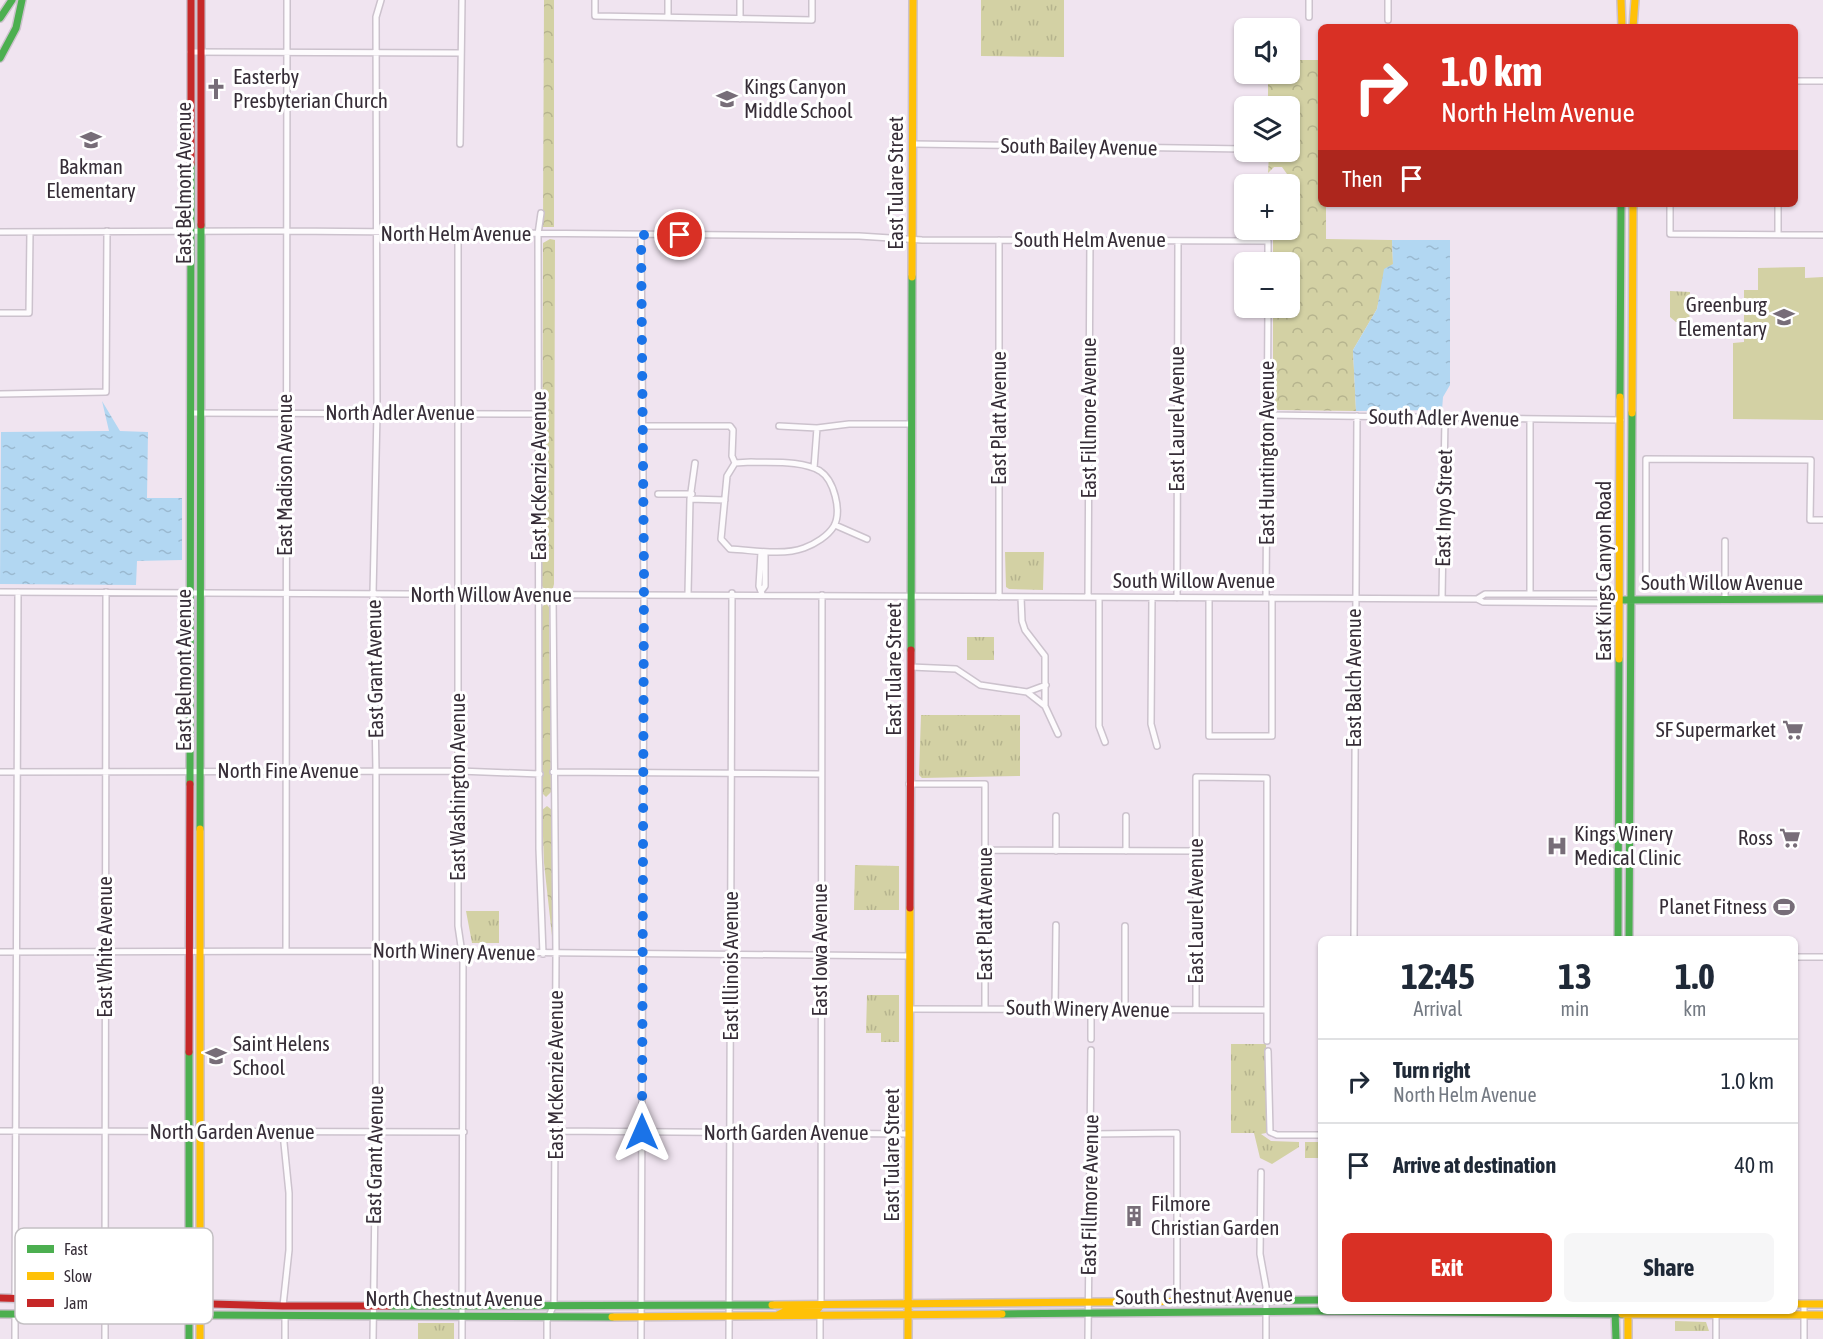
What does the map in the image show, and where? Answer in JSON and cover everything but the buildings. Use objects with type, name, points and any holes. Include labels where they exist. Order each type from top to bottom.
[{"type":"main road","points":[[0,18],[12,0]]},
{"type":"main road","points":[[0,58],[16,28],[22,0]]},
{"type":"main road","name":"East Belmont Avenue","points":[[189,1228],[191,0]]},
{"type":"main road","name":"East Belmont Avenue","points":[[200,1228],[201,0]]},
{"type":"main road","name":"East Tulare Street","points":[[908,1339],[913,0]]},
{"type":"main road","points":[[1622,0],[1622,24]]},
{"type":"main road","points":[[1633,24],[1635,0]]},
{"type":"main road","name":"East Kings Canyon Road","points":[[1618,936],[1621,207]]},
{"type":"main road","name":"East Kings Canyon Road","points":[[1629,936],[1633,207]]},
{"type":"main road","name":"South Willow Avenue","points":[[1621,600],[1823,599]]},
{"type":"main road","name":"North Chestnut Avenue","points":[[0,1298],[15,1299]]},
{"type":"main road","name":"South Chestnut Avenue","points":[[909,1305],[1318,1300]]},
{"type":"main road","name":"North Chestnut Avenue","points":[[213,1304],[909,1305]]},
{"type":"main road","points":[[1798,1304],[1823,1304]]},
{"type":"main road","points":[[775,1316],[786,1311],[817,1310],[821,1305]]},
{"type":"main road","name":"South Chestnut Avenue","points":[[909,1316],[1318,1311]]},
{"type":"main road","name":"North Chestnut Avenue","points":[[0,1314],[15,1314]]},
{"type":"main road","points":[[1616,1314],[1616,1339]]},
{"type":"main road","points":[[1628,1314],[1628,1339]]},
{"type":"main road","name":"South Chestnut Avenue","points":[[1762,1314],[1823,1315]]},
{"type":"main road","name":"North Chestnut Avenue","points":[[213,1317],[909,1316]]},
{"type":"street","name":"East Madison Avenue","points":[[286,951],[284,594],[288,231],[287,0]]},
{"type":"street","name":"East Grant Avenue","points":[[373,1339],[376,1132],[376,771],[373,594],[377,413],[376,17],[381,0]]},
{"type":"street","points":[[460,144],[462,0]]},
{"type":"street","points":[[595,0],[595,16],[812,20],[812,0]]},
{"type":"street","points":[[668,0],[668,17]]},
{"type":"street","points":[[740,0],[740,18]]},
{"type":"street","points":[[1309,0],[1309,17]]},
{"type":"street","points":[[1388,0],[1388,20]]},
{"type":"street","points":[[190,52],[461,53]]},
{"type":"street","points":[[1798,81],[1823,81]]},
{"type":"street","name":"South Bailey Avenue","points":[[912,144],[1234,149]]},
{"type":"street","points":[[1670,207],[1670,234],[1823,234]]},
{"type":"street","points":[[1778,207],[1778,234]]},
{"type":"street","name":"East McKenzie Avenue","points":[[541,213],[538,234],[539,802],[543,954]]},
{"type":"street","points":[[0,394],[106,392],[107,231]]},
{"type":"street","name":"North Helm Avenue","points":[[0,232],[288,231],[912,238]]},
{"type":"street","points":[[0,313],[29,313],[30,232]]},
{"type":"street","name":"East Washington Avenue","points":[[458,234],[458,926],[461,953],[464,1132],[462,1339]]},
{"type":"street","points":[[640,1339],[644,595],[641,235]]},
{"type":"street","name":"South Helm Avenue","points":[[912,238],[1268,241],[1268,252]]},
{"type":"street","name":"East Fillmore Avenue","points":[[1088,597],[1090,239]]},
{"type":"street","name":"East Platt Avenue","points":[[999,240],[999,597]]},
{"type":"street","name":"East Laurel Avenue","points":[[1177,598],[1178,241]]},
{"type":"street","name":"East Huntington Avenue","points":[[1209,598],[1209,736],[1235,739],[1272,736],[1268,318]]},
{"type":"street","name":"North Adler Avenue","points":[[189,413],[539,414]]},
{"type":"street","name":"South Adler Avenue","points":[[1268,416],[1621,420]]},
{"type":"street","name":"East Balch Avenue","points":[[1354,936],[1358,416]]},
{"type":"street","name":"East Inyo Street","points":[[1442,599],[1445,418]]},
{"type":"street","points":[[1530,420],[1530,594]]},
{"type":"street","points":[[779,426],[817,428],[849,424],[911,424]]},
{"type":"street","points":[[644,426],[730,426],[733,430],[732,456],[735,463]]},
{"type":"street","points":[[814,468],[817,428]]},
{"type":"street","points":[[1725,579],[1646,582],[1646,459],[1811,460],[1810,520],[1823,520]]},
{"type":"street","points":[[735,463],[783,463],[814,468],[822,472],[832,489],[837,508],[835,525],[825,537],[804,548],[787,551],[730,549],[721,539],[727,476],[735,463]]},
{"type":"street","points":[[688,594],[691,496],[695,464]]},
{"type":"street","points":[[658,494],[725,500]]},
{"type":"street","points":[[835,525],[867,538]]},
{"type":"street","points":[[1725,541],[1725,599]]},
{"type":"street","points":[[761,552],[765,555],[765,586],[762,592],[759,586],[761,552]]},
{"type":"street","name":"North Willow Avenue","points":[[0,592],[644,595],[762,592],[911,596]]},
{"type":"street","points":[[15,1299],[18,592]]},
{"type":"street","name":"East White Avenue","points":[[105,1228],[106,592]]},
{"type":"street","name":"East Illinois Avenue","points":[[729,1339],[732,594]]},
{"type":"street","name":"South Willow Avenue","points":[[1477,599],[1485,594],[1612,594],[1621,600]]},
{"type":"street","name":"East McKenzie Avenue","points":[[547,1339],[549,1315],[554,1305],[556,1131],[553,595]]},
{"type":"street","name":"East Iowa Avenue","points":[[821,1305],[822,595]]},
{"type":"street","name":"South Willow Avenue","points":[[911,596],[1477,599],[1483,602],[1613,603],[1621,600]]},
{"type":"street","points":[[1021,597],[1022,621],[1025,630],[1045,656],[1045,706]]},
{"type":"street","points":[[1099,598],[1099,726],[1105,742]]},
{"type":"street","points":[[1152,598],[1151,724],[1157,746]]},
{"type":"street","points":[[911,668],[956,669],[980,685],[1027,692],[1046,685]]},
{"type":"street","points":[[1027,692],[1045,706],[1058,734]]},
{"type":"street","name":"North Fine Avenue","points":[[0,772],[459,771],[540,774]]},
{"type":"street","points":[[553,772],[821,774]]},
{"type":"street","name":"East Laurel Avenue","points":[[1196,1010],[1196,777],[1234,775],[1268,778],[1266,1010]]},
{"type":"street","name":"East Platt Avenue","points":[[909,784],[985,784],[985,1008]]},
{"type":"street","points":[[539,802],[554,801]]},
{"type":"street","points":[[1056,816],[1056,850]]},
{"type":"street","points":[[1125,816],[1125,851]]},
{"type":"street","points":[[985,850],[1196,851]]},
{"type":"street","points":[[1055,1009],[1056,925]]},
{"type":"street","points":[[1125,926],[1125,1010]]},
{"type":"street","name":"North Winery Avenue","points":[[0,952],[201,950],[909,956]]},
{"type":"street","points":[[1798,957],[1823,957]]},
{"type":"street","name":"South Winery Avenue","points":[[909,1009],[1266,1010]]},
{"type":"street","points":[[1091,1010],[1091,1039]]},
{"type":"street","points":[[1266,1010],[1267,1041]]},
{"type":"street","name":"East Fillmore Avenue","points":[[1088,1339],[1091,1050]]},
{"type":"street","points":[[1268,1051],[1270,1132],[1277,1135],[1318,1135]]},
{"type":"street","name":"North Garden Avenue","points":[[0,1131],[464,1132]]},
{"type":"street","name":"North Garden Avenue","points":[[556,1131],[909,1134]]},
{"type":"street","points":[[283,1133],[289,1193],[289,1250],[283,1306]]},
{"type":"street","points":[[1091,1134],[1178,1133],[1177,1302]]},
{"type":"street","points":[[1261,1172],[1260,1254],[1266,1300],[1266,1339]]},
{"type":"street","points":[[1804,1304],[1804,1339]]},
{"type":"street","points":[[15,1314],[15,1339]]},
{"type":"street","points":[[1716,1339],[1719,1314]]},
{"type":"street","points":[[820,1316],[820,1339]]},
{"type":"street","points":[[285,1317],[285,1339]]},
{"type":"green space","points":[[544,0],[554,0],[554,227],[543,227]]},
{"type":"green space","points":[[981,0],[1064,0],[1064,57],[981,56]]},
{"type":"green space","points":[[1300,60],[1318,60],[1318,207],[1326,207],[1326,239],[1392,240],[1393,264],[1381,290],[1377,309],[1353,350],[1356,411],[1278,410],[1273,406],[1273,318],[1300,318],[1300,252],[1273,252],[1273,240],[1300,240],[1300,174],[1287,174],[1282,167],[1274,167],[1268,173],[1269,162],[1300,162],[1300,96],[1268,96],[1268,84],[1300,84]]},
{"type":"green space","points":[[550,239],[555,240],[554,584],[553,588],[545,590],[542,586],[543,243]]},
{"type":"green space","name":"Greenburg Elementary","points":[[1805,267],[1805,278],[1823,277],[1823,420],[1733,419],[1733,343],[1744,342],[1744,290],[1758,290],[1758,268]]},
{"type":"green space","points":[[1670,291],[1690,292],[1689,337],[1685,337],[1685,322],[1676,322],[1670,317]]},
{"type":"green space","points":[[1005,552],[1044,552],[1043,590],[1006,587]]},
{"type":"green space","points":[[546,603],[549,607],[551,792],[546,797],[542,793],[542,607]]},
{"type":"green space","points":[[967,637],[994,637],[994,660],[967,660]]},
{"type":"green space","points":[[921,715],[1020,715],[1020,776],[922,778],[919,775]]},
{"type":"green space","points":[[547,806],[552,810],[553,945],[544,863],[542,810]]},
{"type":"green space","points":[[855,865],[899,866],[899,910],[854,910]]},
{"type":"green space","points":[[466,911],[499,911],[499,943],[472,943]]},
{"type":"green space","points":[[867,995],[899,995],[899,1042],[881,1042],[881,1033],[866,1033]]},
{"type":"green space","points":[[1231,1044],[1266,1044],[1266,1133],[1261,1134],[1271,1141],[1299,1142],[1299,1147],[1272,1164],[1260,1158],[1254,1133],[1231,1133]]},
{"type":"green space","points":[[1305,1142],[1318,1142],[1318,1158],[1305,1158]]},
{"type":"green space","points":[[1675,1321],[1706,1322],[1709,1331],[1675,1331]]},
{"type":"green space","points":[[418,1323],[454,1323],[454,1339],[418,1339]]},
{"type":"water","points":[[1392,240],[1450,240],[1450,385],[1443,397],[1442,410],[1356,411],[1353,350],[1377,309],[1384,269],[1393,264]]},
{"type":"water","points":[[102,401],[120,431],[148,432],[147,498],[182,498],[182,560],[137,561],[136,585],[0,584],[1,432],[109,431]]},
{"type":"traffic: fast","points":[[0,18],[12,0]]},
{"type":"traffic: fast","points":[[0,58],[16,28],[22,0]]},
{"type":"traffic: fast","points":[[190,784],[191,164]]},
{"type":"traffic: fast","points":[[1620,397],[1621,207]]},
{"type":"traffic: fast","points":[[200,829],[201,225]]},
{"type":"traffic: fast","points":[[911,650],[912,277]]},
{"type":"traffic: fast","points":[[1629,936],[1632,413]]},
{"type":"traffic: fast","points":[[1621,600],[1823,599]]},
{"type":"traffic: fast","points":[[1618,936],[1619,659]]},
{"type":"traffic: fast","points":[[189,1052],[189,1228]]},
{"type":"traffic: fast","points":[[1223,1301],[1318,1300]]},
{"type":"traffic: fast","points":[[389,1306],[772,1305]]},
{"type":"traffic: fast","points":[[1002,1314],[1318,1311]]},
{"type":"traffic: fast","points":[[0,1314],[15,1314]]},
{"type":"traffic: fast","points":[[1615,1314],[1616,1339]]},
{"type":"traffic: fast","points":[[213,1315],[612,1317]]},
{"type":"traffic: fast","points":[[189,1324],[189,1339]]},
{"type":"traffic: slow","points":[[912,277],[913,0]]},
{"type":"traffic: slow","points":[[1621,0],[1622,24]]},
{"type":"traffic: slow","points":[[1633,24],[1635,0]]},
{"type":"traffic: slow","points":[[1632,413],[1633,207]]},
{"type":"traffic: slow","points":[[1619,659],[1620,397]]},
{"type":"traffic: slow","points":[[200,829],[200,1228]]},
{"type":"traffic: slow","points":[[908,1339],[910,908]]},
{"type":"traffic: slow","points":[[772,1305],[1223,1301]]},
{"type":"traffic: slow","points":[[1798,1304],[1823,1304]]},
{"type":"traffic: slow","points":[[778,1315],[786,1311],[817,1310],[821,1305]]},
{"type":"traffic: slow","points":[[612,1317],[1002,1314]]},
{"type":"traffic: slow","points":[[1622,1314],[1823,1315]]},
{"type":"traffic: slow","points":[[1628,1314],[1628,1339]]},
{"type":"traffic: slow","points":[[200,1324],[200,1339]]},
{"type":"traffic: jam","points":[[191,0],[191,164]]},
{"type":"traffic: jam","points":[[201,0],[201,225]]},
{"type":"traffic: jam","points":[[910,908],[911,650]]},
{"type":"traffic: jam","points":[[189,1052],[190,784]]},
{"type":"traffic: jam","points":[[0,1298],[15,1298]]},
{"type":"traffic: jam","points":[[213,1304],[389,1306]]},
{"type":"place","name":"Easterby Presbyterian Church","points":[[216,89]]},
{"type":"place","name":"Kings Canyon Middle School","points":[[727,99]]},
{"type":"place","name":"Bakman Elementary","points":[[91,140]]},
{"type":"place","name":"Greenburg Elementary","points":[[1784,317]]},
{"type":"place","name":"SF Supermarket","points":[[1793,730]]},
{"type":"place","name":"Ross","points":[[1790,838]]},
{"type":"place","name":"Kings Winery Medical Clinic","points":[[1557,846]]},
{"type":"place","name":"Planet Fitness","points":[[1784,907]]},
{"type":"place","name":"Saint Helens School","points":[[216,1056]]},
{"type":"place","name":"Filmore Christian Garden","points":[[1134,1216]]},
{"type":"route","points":[[642,1132],[644,426],[641,235],[680,235]]}]
